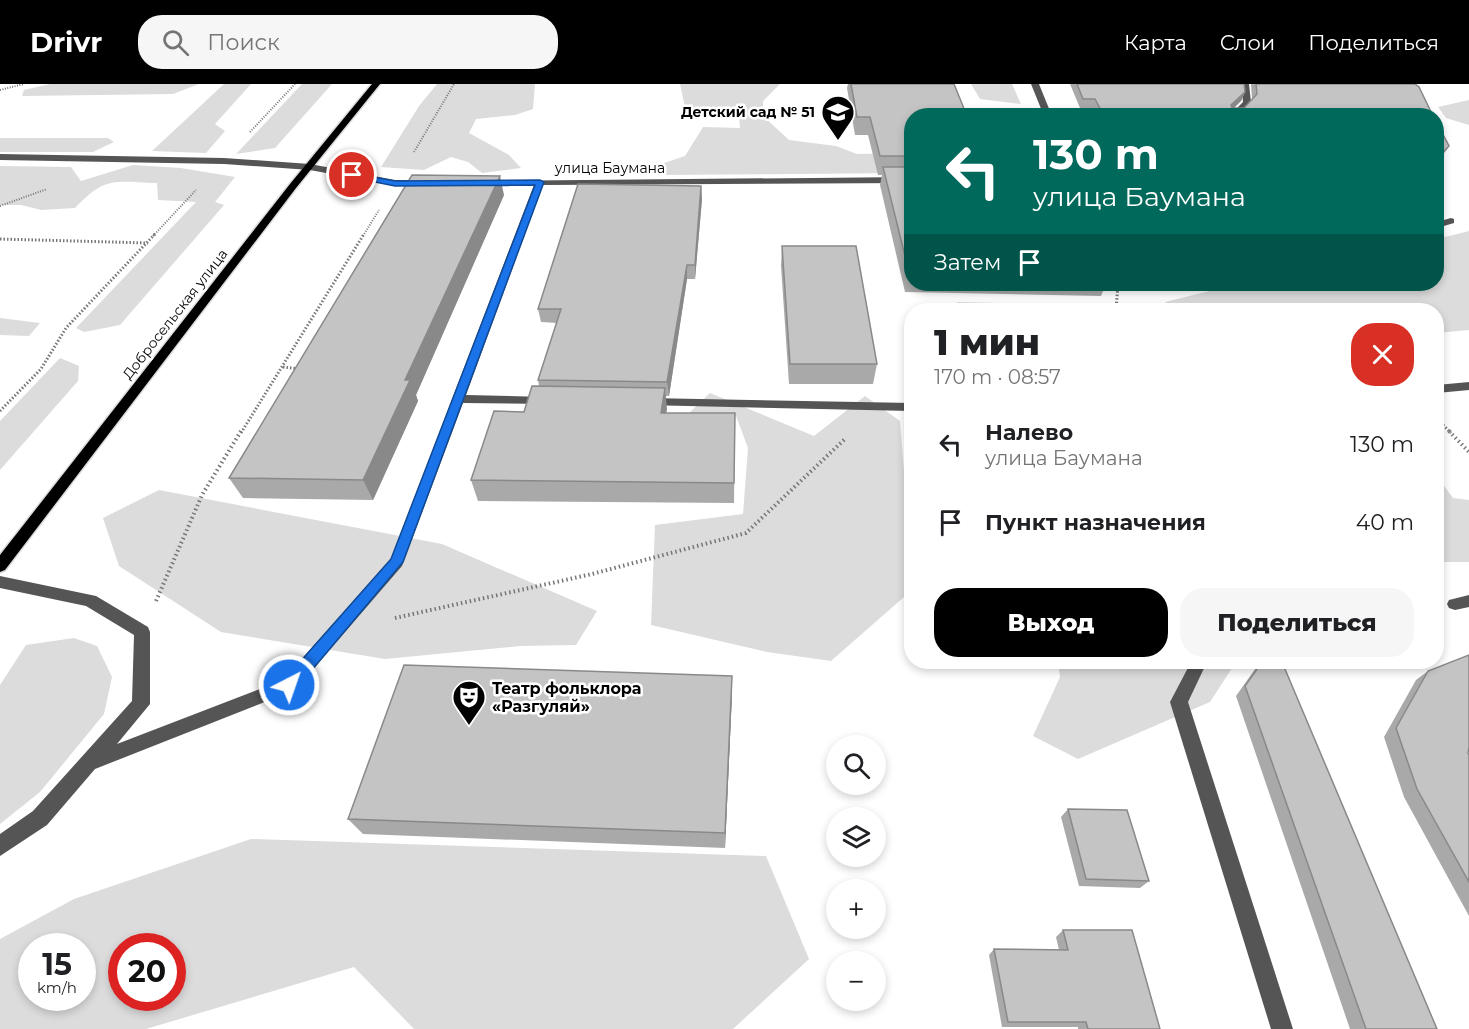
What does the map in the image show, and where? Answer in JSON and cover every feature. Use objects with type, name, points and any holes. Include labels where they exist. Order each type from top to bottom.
[{"type":"main road","name":"Добросельская улица","points":[[0,566],[376,84]]},
{"type":"street","points":[[1035,84],[1045,108]]},
{"type":"street","points":[[1241,108],[1247,102],[1245,84]]},
{"type":"street","points":[[0,157],[224,161],[310,167],[395,183],[440,183]]},
{"type":"street","name":"улица Баумана","points":[[473,183],[904,180]]},
{"type":"street","points":[[89,763],[289,685],[397,562],[540,182]]},
{"type":"street","points":[[1444,223],[1451,221]]},
{"type":"street","points":[[1444,388],[1469,386]]},
{"type":"street","points":[[458,399],[554,401]]},
{"type":"street","points":[[637,402],[904,407]]},
{"type":"street","points":[[0,582],[90,600],[142,632],[141,704],[40,818],[0,846]]},
{"type":"street","points":[[1196,669],[1179,702],[1282,1029]]},
{"type":"path","points":[[0,90],[24,84]]},
{"type":"path","points":[[0,411],[41,369],[66,328],[148,243],[294,84]]},
{"type":"path","points":[[142,632],[202,495],[283,367],[454,84]]},
{"type":"path","points":[[0,239],[148,243]]},
{"type":"path","points":[[283,367],[303,369]]},
{"type":"path","points":[[394,618],[592,574],[746,533],[827,458],[877,406]]},
{"type":"path","points":[[1444,425],[1469,452]]},
{"type":"shaded area","points":[[50,84],[199,84],[173,94],[22,96],[24,90]]},
{"type":"shaded area","points":[[224,84],[251,84],[215,124],[225,131],[206,153],[152,151]]},
{"type":"shaded area","points":[[302,84],[332,84],[275,148],[236,154]]},
{"type":"shaded area","points":[[437,84],[535,84],[533,109],[515,115],[476,119],[469,133],[509,155],[521,168],[482,173],[468,162],[451,157],[424,170],[381,167],[419,106]]},
{"type":"shaded area","points":[[680,84],[780,84],[763,101],[763,116],[789,140],[836,146],[857,154],[902,153],[904,173],[653,175],[655,166],[685,156],[703,127],[740,128],[739,116],[685,107]]},
{"type":"shaded area","points":[[971,84],[1012,84],[1021,104],[980,99]]},
{"type":"shaded area","points":[[1469,100],[1469,125],[1446,118],[1444,108],[1438,107]]},
{"type":"shaded area","points":[[0,138],[108,138],[114,142],[93,152],[0,152]]},
{"type":"shaded area","points":[[133,165],[181,168],[235,177],[215,202],[224,205],[120,325],[84,332],[76,328],[196,202],[158,200],[157,183],[121,182],[103,185],[75,208],[41,210],[21,205],[0,205],[0,166],[71,167],[81,181]]},
{"type":"shaded area","points":[[1469,231],[1469,330],[1444,332],[1444,303],[1165,302],[1210,291],[1444,291],[1444,237]]},
{"type":"shaded area","points":[[0,318],[40,323],[29,336],[0,335]]},
{"type":"shaded area","points":[[60,358],[79,366],[78,381],[0,470],[0,421]]},
{"type":"shaded area","points":[[710,393],[814,436],[865,396],[900,421],[904,472],[904,597],[831,661],[767,652],[651,625],[655,525],[743,514],[748,448],[736,416],[688,414]]},
{"type":"shaded area","points":[[1444,486],[1453,498],[1469,500],[1469,562],[1444,562]]},
{"type":"shaded area","points":[[159,490],[442,544],[597,611],[576,645],[520,646],[385,659],[221,632],[119,566],[103,518]]},
{"type":"shaded area","points":[[74,638],[97,646],[112,677],[104,714],[40,792],[0,824],[0,685],[26,645]]},
{"type":"shaded area","points":[[1059,669],[1231,669],[1210,702],[1078,759],[1033,736],[1060,677]]},
{"type":"shaded area","points":[[251,839],[766,856],[809,959],[733,1029],[414,1029],[354,967],[146,1029],[0,1029],[0,939],[74,899]]},
{"type":"building","points":[[851,84],[954,84],[964,108],[904,108],[904,156],[880,156],[870,117],[857,117]]},
{"type":"building","points":[[1077,84],[1244,84],[1245,92],[1231,105],[1232,108],[1100,108],[1095,99],[1083,99]]},
{"type":"building","points":[[1256,84],[1415,84],[1419,87],[1429,108],[1244,108],[1257,94]]},
{"type":"building","points":[[1444,136],[1449,146],[1444,151]]},
{"type":"building","points":[[883,167],[904,167],[904,252]]},
{"type":"building","points":[[412,175],[500,176],[405,380],[410,380],[363,480],[229,478]]},
{"type":"building","points":[[578,184],[701,186],[695,265],[687,265],[667,382],[538,380],[561,309],[538,309]]},
{"type":"building","points":[[782,246],[856,246],[877,364],[790,364]]},
{"type":"building","points":[[532,386],[665,388],[661,413],[735,413],[734,483],[471,480],[494,411],[524,412]]},
{"type":"building","points":[[1469,655],[1469,882],[1417,789],[1396,728],[1428,671],[1444,669],[1444,665]]},
{"type":"building","points":[[404,665],[732,676],[725,833],[348,819]]},
{"type":"building","points":[[1257,669],[1285,669],[1437,1029],[1366,1029],[1245,686]]},
{"type":"building","points":[[1068,809],[1127,810],[1149,881],[1086,879]]},
{"type":"building","points":[[1063,930],[1132,930],[1160,1029],[1088,1029],[1086,1022],[1008,1022],[994,949],[1068,950]]},
{"type":"place","name":"Детский сад № 51","points":[[838,141]]},
{"type":"place","name":"Театр фольклора «Разгуляй»","points":[[469,726]]},
{"type":"route","points":[[289,685],[397,562],[540,182],[395,183],[352,175]]}]
